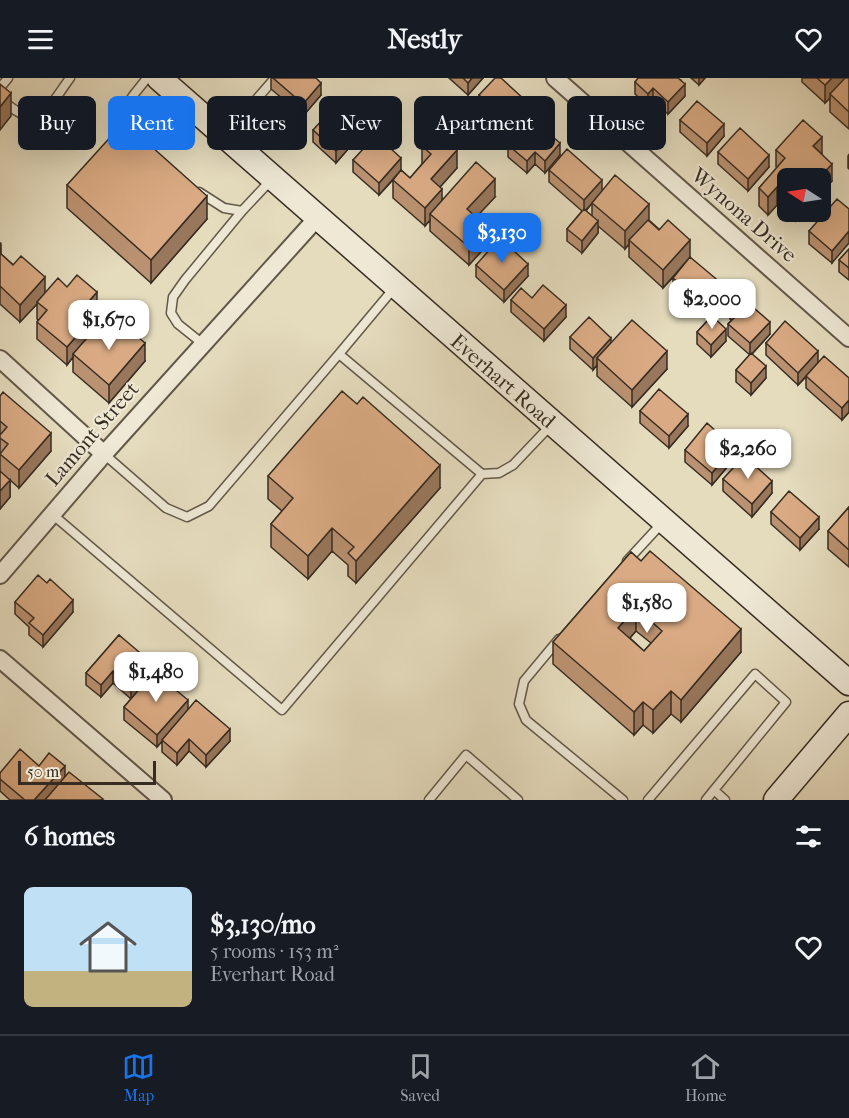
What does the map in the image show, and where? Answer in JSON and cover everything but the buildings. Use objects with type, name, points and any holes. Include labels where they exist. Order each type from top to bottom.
[{"type":"main road","name":"Everhart Road","points":[[159,78],[207,120]]},
{"type":"main road","name":"Everhart Road","points":[[241,150],[849,683]]},
{"type":"main road","points":[[776,800],[849,714]]},
{"type":"street","name":"Wynona Drive","points":[[555,78],[849,338]]},
{"type":"street","name":"Lamont Street","points":[[0,575],[104,454],[316,218]]},
{"type":"street","points":[[0,359],[104,454]]},
{"type":"street","points":[[0,659],[163,800]]},
{"type":"lane","points":[[0,88],[8,78]]},
{"type":"lane","points":[[0,98],[16,113],[30,117],[40,115],[70,78]]},
{"type":"lane","points":[[133,96],[147,78]]},
{"type":"lane","points":[[259,96],[275,78]]},
{"type":"lane","points":[[203,344],[178,324],[171,313],[173,297],[242,211],[272,178]]},
{"type":"lane","points":[[189,184],[214,204],[242,211]]},
{"type":"lane","points":[[104,454],[166,508],[187,517],[209,506],[395,287]]},
{"type":"lane","points":[[339,354],[482,474],[499,473],[513,465],[552,424]]},
{"type":"lane","points":[[52,514],[282,710],[482,474]]},
{"type":"lane","points":[[617,572],[663,521]]},
{"type":"lane","points":[[566,631],[524,681],[519,704],[526,720],[623,800]]},
{"type":"lane","points":[[648,800],[755,674],[786,702],[706,800]]},
{"type":"lane","points":[[429,800],[466,755],[518,800]]},
{"type":"lane","points":[[714,790],[725,800]]}]
